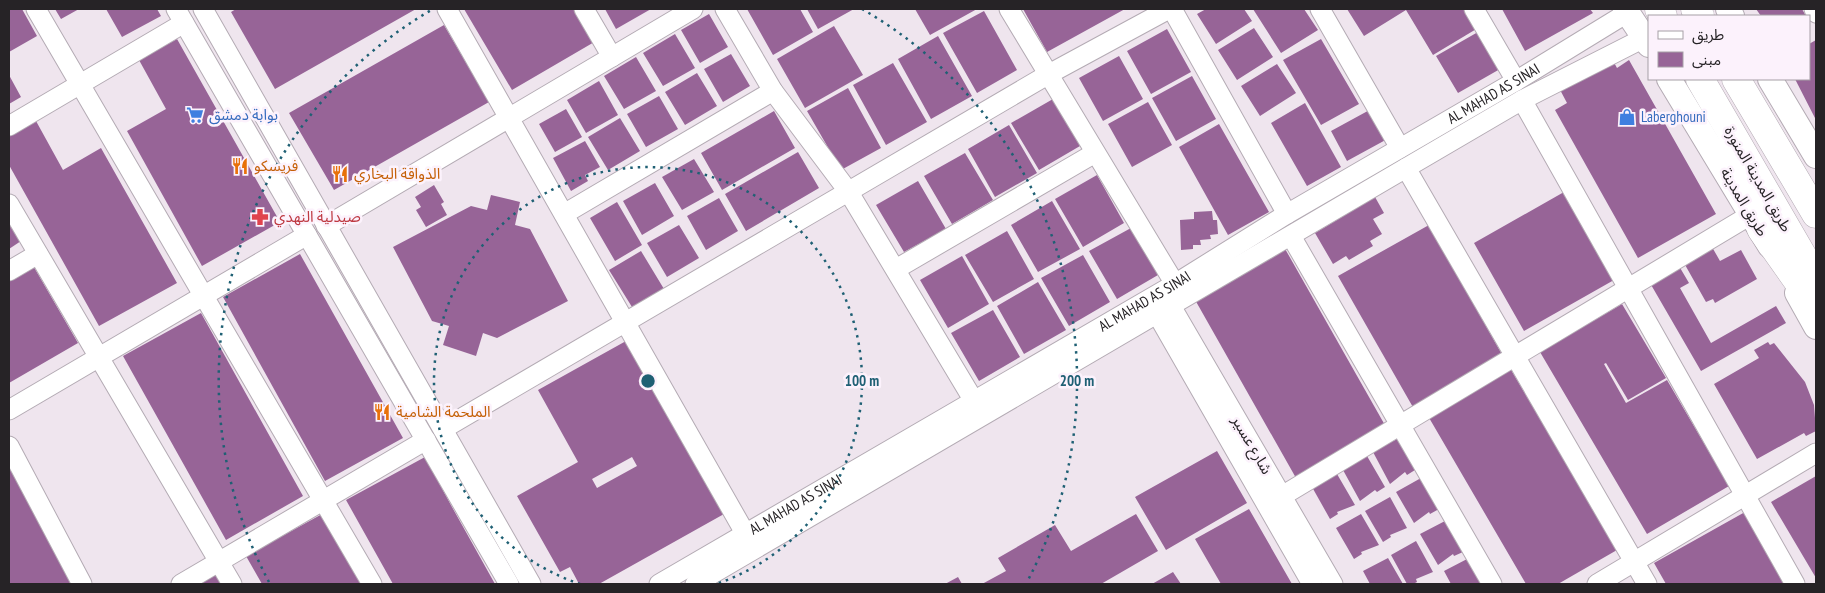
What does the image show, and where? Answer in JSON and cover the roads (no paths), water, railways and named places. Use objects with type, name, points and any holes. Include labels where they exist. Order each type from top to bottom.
[{"type":"highway","name":"طريق المدينة المنورة","points":[[1701,80],[1816,279]]},
{"type":"highway","points":[[1737,80],[1816,214]]},
{"type":"highway","points":[[1756,222],[1816,307]]},
{"type":"main road","points":[[1626,11],[1646,41]]},
{"type":"main road","name":"طريق المدينة","points":[[1670,80],[1756,222],[1816,327]]},
{"type":"main road","points":[[1771,80],[1816,156]]},
{"type":"street","points":[[36,9],[372,584]]},
{"type":"street","points":[[447,9],[745,534]]},
{"type":"street","points":[[584,9],[612,57]]},
{"type":"street","points":[[326,226],[693,9]]},
{"type":"street","points":[[725,9],[773,91],[848,191],[974,401]]},
{"type":"street","points":[[1009,9],[1175,284]]},
{"type":"street","points":[[443,429],[1049,74],[1170,9],[1287,214]]},
{"type":"street","points":[[1320,9],[1400,148]]},
{"type":"street","points":[[1474,9],[1516,81]]},
{"type":"street","points":[[1814,9],[1816,13]]},
{"type":"street","points":[[206,10],[326,226],[532,584]]},
{"type":"street","name":"AL MAHAD AS SINAI","points":[[659,584],[1175,284],[1287,214],[1516,81],[1626,11]]},
{"type":"street","points":[[9,126],[80,84],[180,16],[509,584]]},
{"type":"street","name":"AL MAHAD AS SINAI","points":[[695,584],[1522,100],[1646,41]]},
{"type":"street","points":[[564,214],[773,91]]},
{"type":"street","points":[[1522,100],[1795,584]]},
{"type":"street","points":[[896,270],[1095,153]]},
{"type":"street","points":[[1406,168],[1647,584]]},
{"type":"street","points":[[9,204],[232,584]]},
{"type":"street","points":[[1282,496],[1629,288],[1756,222]]},
{"type":"street","points":[[9,410],[307,235]]},
{"type":"street","points":[[1291,236],[1492,584]]},
{"type":"street","points":[[9,271],[38,254]]},
{"type":"street","name":"شارع عسير","points":[[1164,310],[1282,496],[1333,584]]},
{"type":"street","name":"شارع عسير","points":[[1164,310],[1312,584]]},
{"type":"street","points":[[181,584],[426,440]]},
{"type":"street","points":[[9,446],[82,584]]},
{"type":"street","points":[[1597,584],[1816,454]]},
{"type":"place","name":"بوابة دمشق","points":[[195,115]]},
{"type":"place","name":"Laberghouni","points":[[1627,117]]},
{"type":"place","name":"فريسكو","points":[[240,166]]},
{"type":"place","name":"الذواقة البخاري","points":[[340,174]]},
{"type":"place","name":"صيدلية النهدي","points":[[260,217]]},
{"type":"place","name":"الملحمة الشامية","points":[[382,412]]}]
